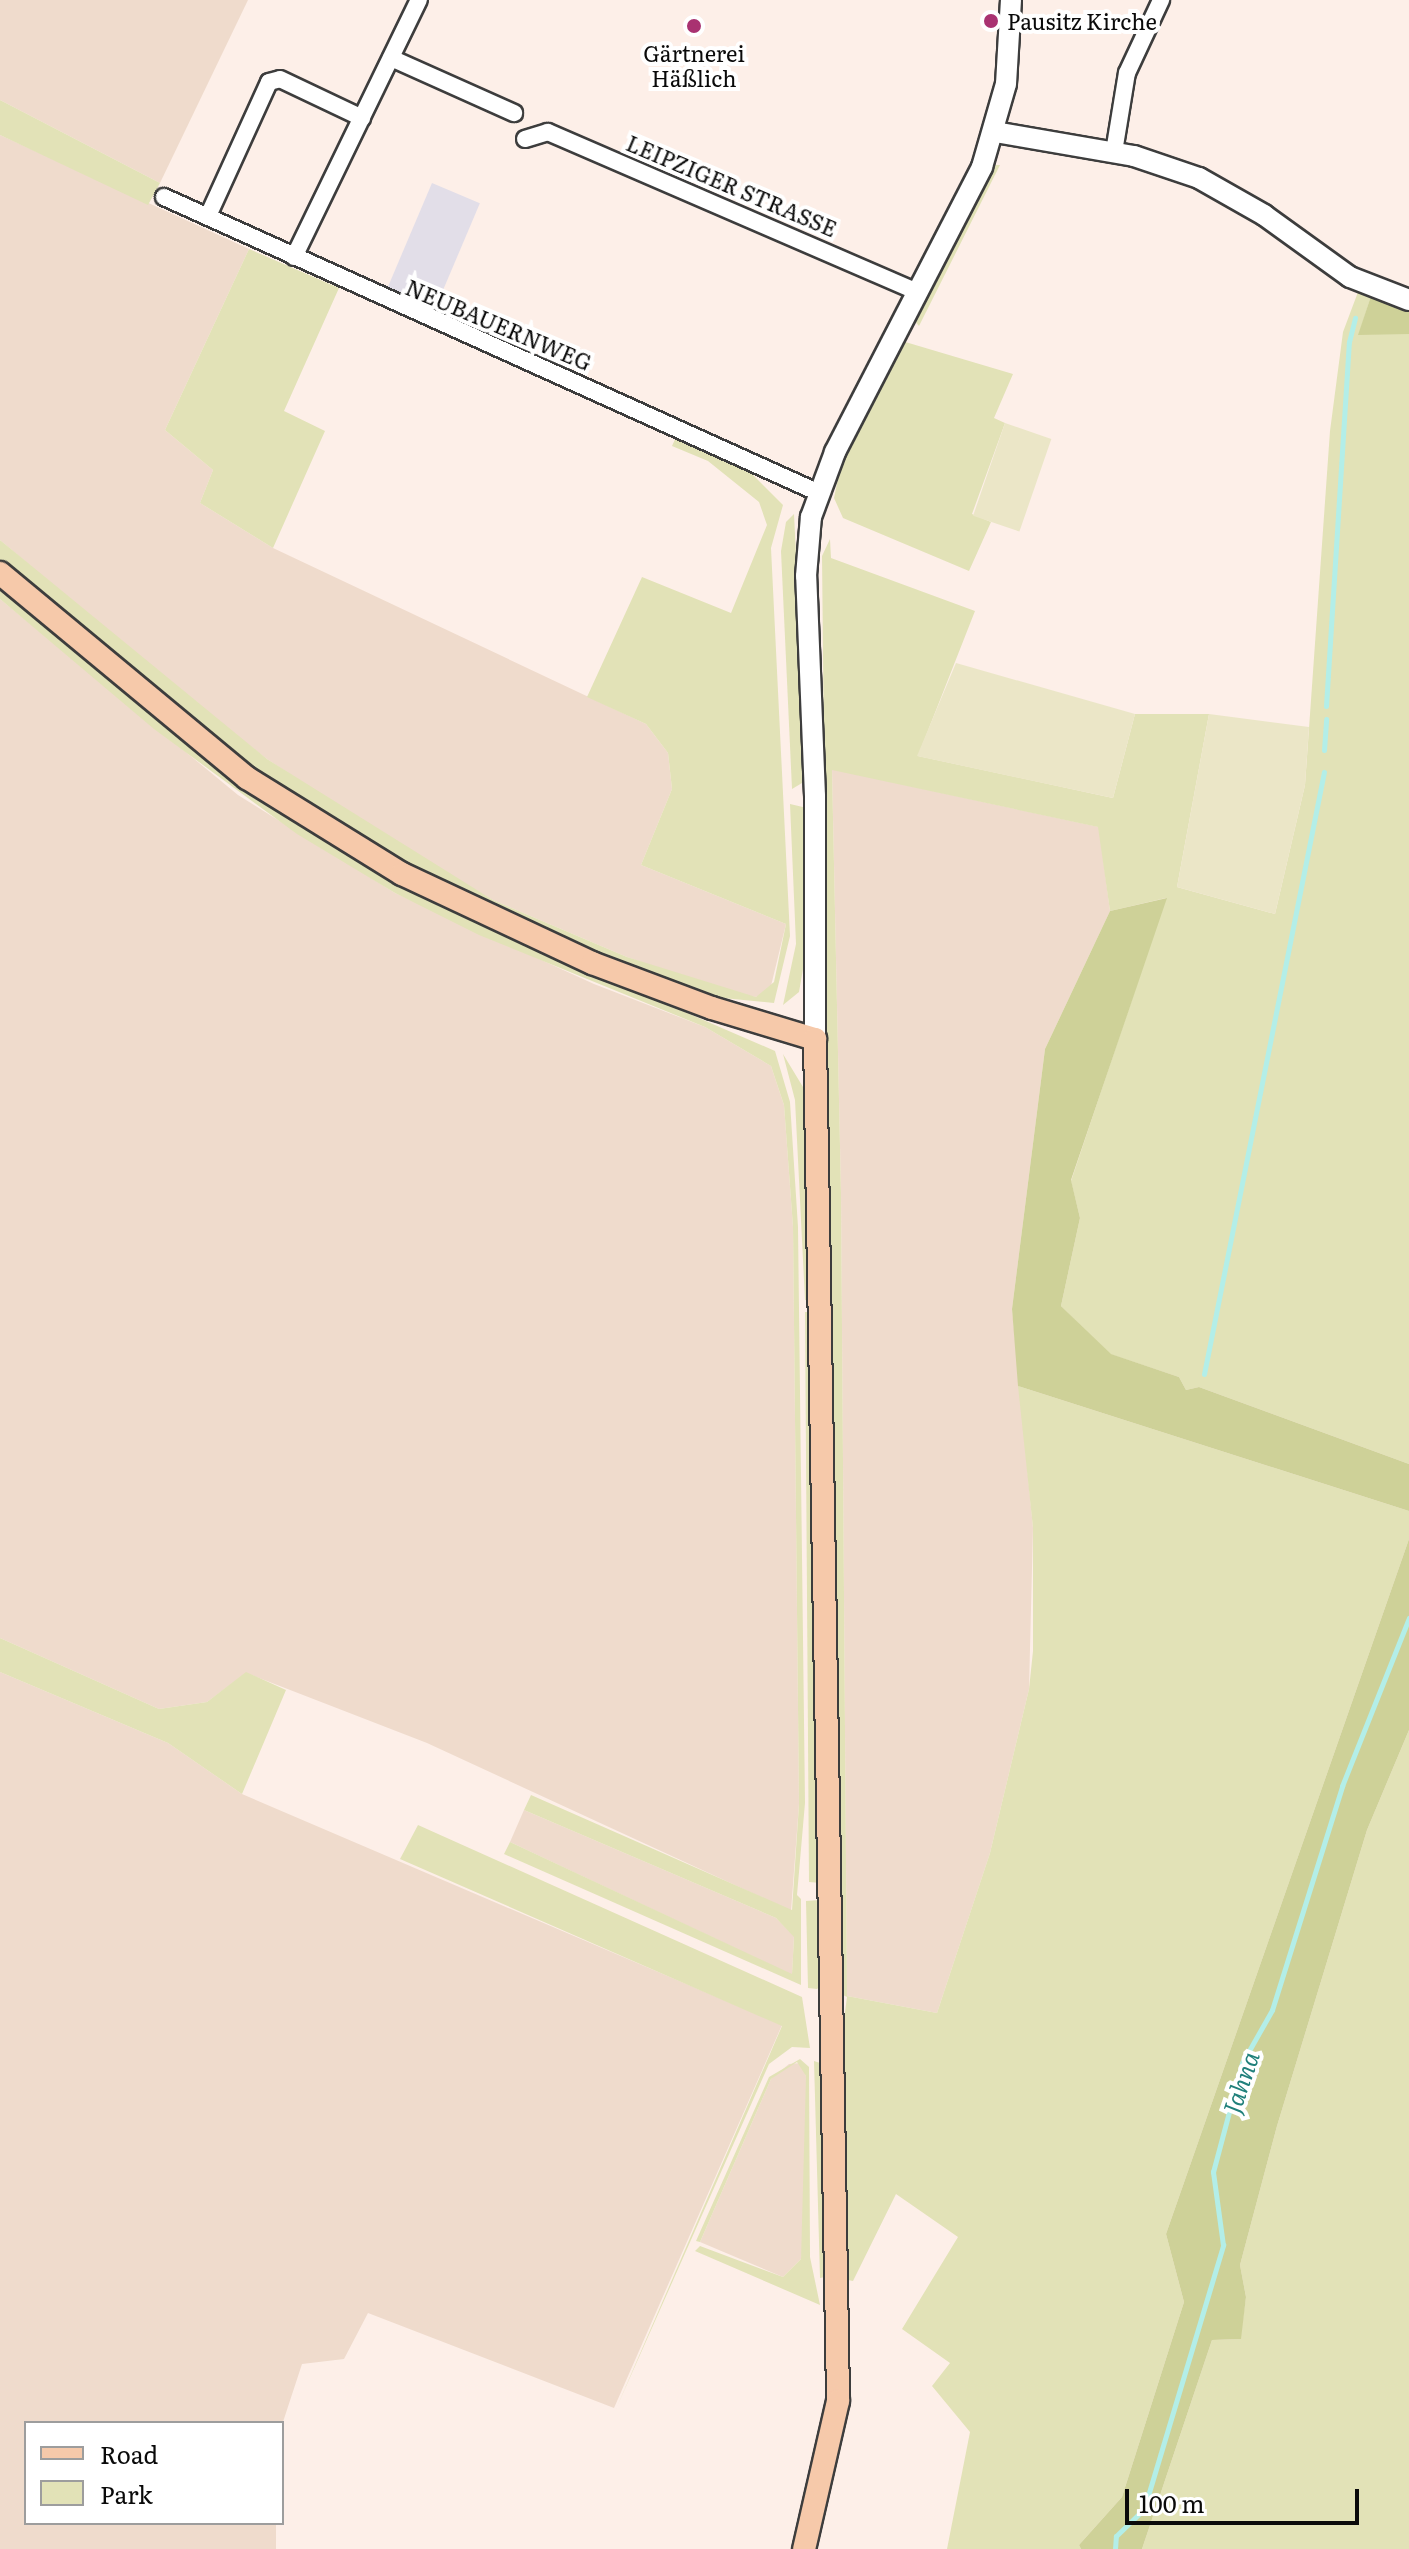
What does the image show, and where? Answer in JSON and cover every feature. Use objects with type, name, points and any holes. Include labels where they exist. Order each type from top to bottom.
[{"type":"main road","points":[[0,573],[247,778],[402,874],[592,963],[712,1008],[815,1039],[835,2426],[804,2549]]},
{"type":"street","points":[[294,257],[419,0]]},
{"type":"street","points":[[815,1039],[807,547],[817,492],[995,132],[1006,84],[1011,0]]},
{"type":"street","points":[[1114,152],[1138,43],[1161,0]]},
{"type":"street","points":[[391,58],[514,113]]},
{"type":"street","points":[[208,216],[269,82],[280,79],[362,118]]},
{"type":"street","name":"LEIPZIGER STRASSE","points":[[525,139],[548,132],[918,292]]},
{"type":"street","points":[[995,132],[1114,152],[1199,178],[1264,215],[1350,277],[1409,300]]},
{"type":"street","name":"NEUBAUERNWEG","points":[[164,197],[817,492]]},
{"type":"shaded area","points":[[0,0],[248,0],[160,183],[0,100]]},
{"type":"shaded area","points":[[0,135],[249,249],[165,430],[213,470],[200,503],[273,548],[646,724],[668,753],[672,789],[641,865],[786,924],[770,990],[756,997],[726,991],[627,957],[493,900],[397,844],[267,759],[182,694],[0,540]]},
{"type":"shaded area","points":[[432,183],[480,203],[435,308],[387,288]]},
{"type":"shaded area","points":[[1005,423],[1051,439],[1019,532],[973,516]]},
{"type":"shaded area","points":[[0,599],[238,795],[395,893],[594,984],[705,1027],[771,1066],[784,1105],[793,1227],[799,1804],[791,1911],[427,1743],[246,1673],[207,1702],[159,1709],[0,1638]]},
{"type":"shaded area","points":[[956,663],[1135,714],[1113,798],[917,756]]},
{"type":"shaded area","points":[[1209,714],[1309,727],[1305,785],[1275,914],[1177,887]]},
{"type":"shaded area","points":[[832,769],[1099,827],[1110,911],[1045,1049],[1012,1309],[1033,1528],[1029,1689],[990,1853],[937,2013],[847,1996],[841,1193]]},
{"type":"shaded area","points":[[0,1672],[168,1743],[242,1794],[782,2025],[614,2408],[368,2313],[344,2359],[302,2364],[283,2421],[24,2421],[24,2525],[276,2525],[276,2549],[0,2549]]},
{"type":"shaded area","points":[[524,1810],[776,1918],[794,1936],[792,1975],[510,1842]]},
{"type":"shaded area","points":[[801,2063],[806,2076],[806,2225],[801,2259],[783,2277],[700,2242],[771,2079],[789,2064]]},
{"type":"green space","points":[[0,100],[160,183],[148,205],[0,135]]},
{"type":"green space","points":[[993,165],[1000,165],[919,326],[913,319]]},
{"type":"green space","points":[[249,249],[339,288],[284,411],[325,431],[273,548],[200,503],[213,470],[165,430]]},
{"type":"green space","points":[[1358,292],[1371,296],[1359,334],[1409,334],[1409,1464],[1199,1387],[1186,1390],[1179,1377],[1110,1354],[1061,1306],[1080,1218],[1071,1181],[1166,898],[1110,911],[1098,827],[832,770],[841,1193],[847,1996],[937,2013],[990,1853],[1029,1689],[1033,1651],[1033,1528],[1018,1386],[1409,1511],[1409,1539],[1166,2234],[1184,2302],[1122,2497],[1079,2545],[1081,2549],[947,2549],[970,2432],[932,2386],[950,2363],[902,2329],[958,2237],[896,2194],[853,2281],[843,2279],[838,2064],[847,1997],[841,1994],[831,1431],[822,556],[830,539],[831,558],[975,611],[918,756],[1113,798],[1135,714],[1209,714],[1177,887],[1275,914],[1305,785],[1330,431],[1343,332]]},
{"type":"green space","points":[[1371,296],[1409,308],[1409,334],[1358,335]]},
{"type":"green space","points":[[902,341],[1013,374],[994,418],[1005,423],[972,514],[991,522],[969,571],[843,518],[834,498],[841,464]]},
{"type":"green space","points":[[677,435],[746,468],[783,505],[771,548],[790,936],[774,1003],[723,998],[605,958],[408,866],[255,771],[0,562],[0,540],[267,759],[493,900],[627,957],[756,997],[774,982],[786,924],[641,865],[672,789],[668,753],[646,724],[587,697],[642,577],[731,613],[767,525],[759,502],[708,461],[672,446]]},
{"type":"green space","points":[[794,514],[807,780],[792,789],[781,551],[786,522]]},
{"type":"green space","points":[[0,586],[161,720],[401,883],[484,925],[775,1051],[790,1102],[798,1227],[805,1803],[797,1895],[801,1899],[801,1985],[504,1854],[510,1842],[792,1974],[794,1937],[776,1918],[524,1810],[531,1795],[792,1910],[799,1804],[793,1227],[784,1105],[771,1066],[705,1027],[479,935],[395,893],[297,834],[154,729],[0,599]]},
{"type":"green space","points":[[790,804],[807,808],[806,952],[799,992],[783,1005],[796,944]]},
{"type":"green space","points":[[1167,898],[1071,1180],[1080,1218],[1061,1306],[1111,1354],[1179,1377],[1186,1390],[1199,1387],[1409,1464],[1409,1511],[1018,1386],[1012,1309],[1045,1049],[1110,911]]},
{"type":"green space","points":[[783,1054],[803,1087],[814,1301],[805,1300],[795,1100]]},
{"type":"green space","points":[[805,1312],[814,1312],[821,1883],[809,1882]]},
{"type":"green space","points":[[1409,1539],[1409,1730],[1367,1830],[1277,2126],[1240,2265],[1246,2297],[1241,2339],[1212,2340],[1142,2549],[1081,2549],[1079,2545],[1122,2497],[1184,2302],[1166,2234]]},
{"type":"green space","points":[[0,1638],[159,1709],[207,1702],[246,1672],[286,1690],[242,1794],[168,1743],[0,1672]]},
{"type":"green space","points":[[1409,1730],[1409,2549],[1142,2549],[1212,2340],[1240,2339],[1246,2297],[1240,2265],[1277,2126],[1367,1830]]},
{"type":"green space","points":[[418,1825],[802,1997],[810,2048],[792,2047],[769,2064],[616,2409],[782,2026],[400,1859]]},
{"type":"green space","points":[[820,1900],[822,1985],[817,1989],[808,1988],[806,1901]]},
{"type":"green space","points":[[800,2059],[809,2067],[810,2257],[820,2305],[695,2251],[700,2246],[783,2277],[801,2259],[806,2076],[797,2062],[771,2079],[700,2242],[696,2241],[769,2077]]},
{"type":"green space","points":[[814,2061],[823,2064],[825,2277],[820,2278]]},
{"type":"waterway","points":[[1326,706],[1349,342],[1355,318]]},
{"type":"waterway","points":[[1324,750],[1326,719]]},
{"type":"waterway","points":[[1204,1374],[1324,772]]},
{"type":"waterway","name":"Jahna","points":[[1115,2549],[1116,2536],[1144,2509],[1223,2245],[1213,2172],[1242,2063],[1272,2010],[1342,1786],[1409,1618]]},
{"type":"place","name":"Pausitz Kirche","points":[[991,21]]},
{"type":"place","name":"Gärtnerei Häßlich","points":[[694,26]]}]
